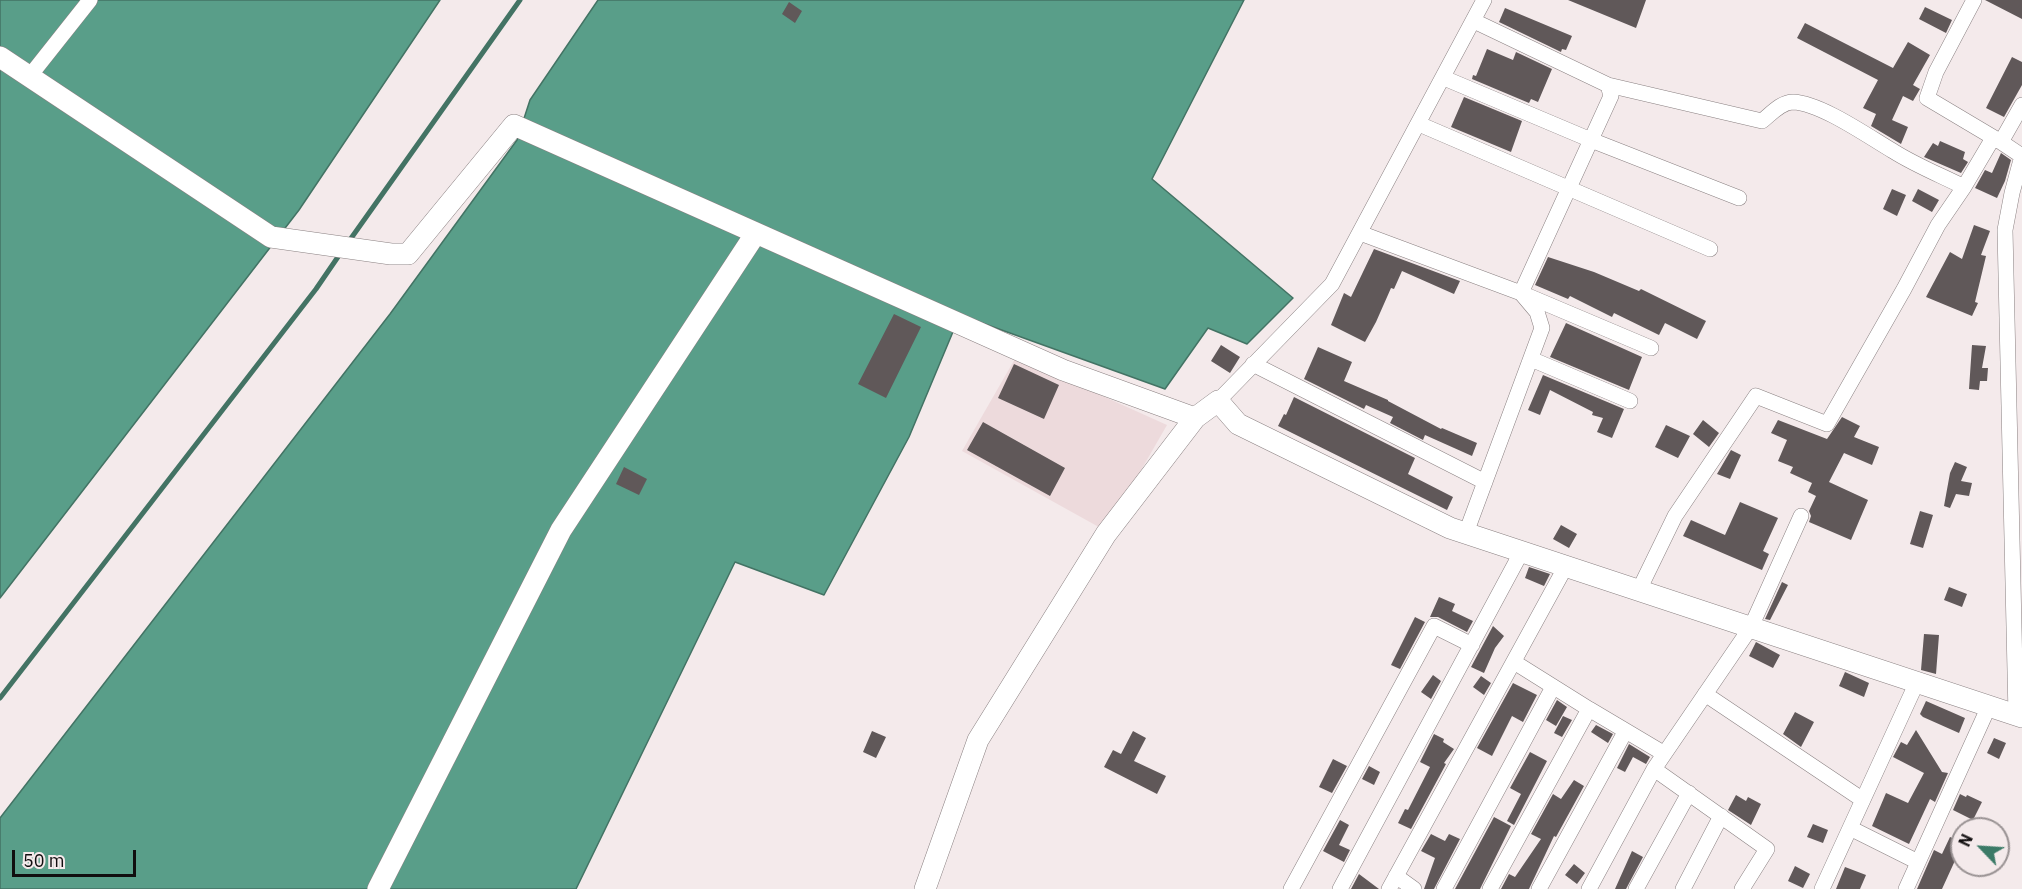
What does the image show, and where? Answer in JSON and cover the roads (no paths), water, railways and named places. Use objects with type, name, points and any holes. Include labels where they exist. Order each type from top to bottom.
[{"type":"street","points":[[29,77],[90,0]]},
{"type":"street","points":[[925,889],[978,740],[1106,534],[1196,418],[1218,401],[1332,284],[1484,0]]},
{"type":"street","points":[[1218,401],[1238,424],[1450,528],[2019,716],[2005,230],[2022,156],[1927,98],[1936,72],[1974,0]]},
{"type":"street","points":[[1474,21],[1608,86],[1762,121],[1780,106],[1791,102],[1806,104],[1964,187]]},
{"type":"street","points":[[0,57],[271,237],[391,254],[408,254],[514,125],[1063,370],[1196,418]]},
{"type":"street","points":[[1444,78],[1591,140],[1739,198]]},
{"type":"street","points":[[1521,293],[1611,96],[1608,86]]},
{"type":"street","points":[[1639,590],[1675,516],[1756,396],[1827,424],[1938,225],[2022,105]]},
{"type":"street","points":[[1419,124],[1710,249]]},
{"type":"street","points":[[378,889],[561,530],[756,233]]},
{"type":"street","points":[[1360,233],[1521,293],[1651,348]]},
{"type":"street","points":[[1466,533],[1542,328],[1536,312],[1521,293]]},
{"type":"street","points":[[1530,359],[1630,401]]},
{"type":"street","points":[[1253,364],[1485,482]]},
{"type":"street","points":[[1589,889],[1654,769],[1751,627],[1801,516]]},
{"type":"street","points":[[1340,889],[1522,551]]},
{"type":"street","points":[[1414,889],[1392,883],[1566,566]]},
{"type":"street","points":[[2014,583],[2022,568]]},
{"type":"street","points":[[1291,889],[1434,626],[1472,645]]},
{"type":"street","points":[[1514,662],[1625,732],[1664,753]]},
{"type":"street","points":[[1821,889],[1917,682]]},
{"type":"street","points":[[1444,889],[1553,687]]},
{"type":"street","points":[[1705,694],[1863,800]]},
{"type":"street","points":[[1906,889],[1989,706]]},
{"type":"street","points":[[1490,889],[1589,709]]},
{"type":"street","points":[[1539,889],[1625,732]]},
{"type":"street","points":[[1654,769],[1767,849],[1742,889]]},
{"type":"street","points":[[1636,889],[1689,793]]},
{"type":"street","points":[[1683,889],[1721,816]]},
{"type":"street","points":[[1850,828],[1918,862]]},
{"type":"waterway","points":[[347,244],[520,0]]},
{"type":"waterway","points":[[0,698],[316,289],[342,251]]}]
